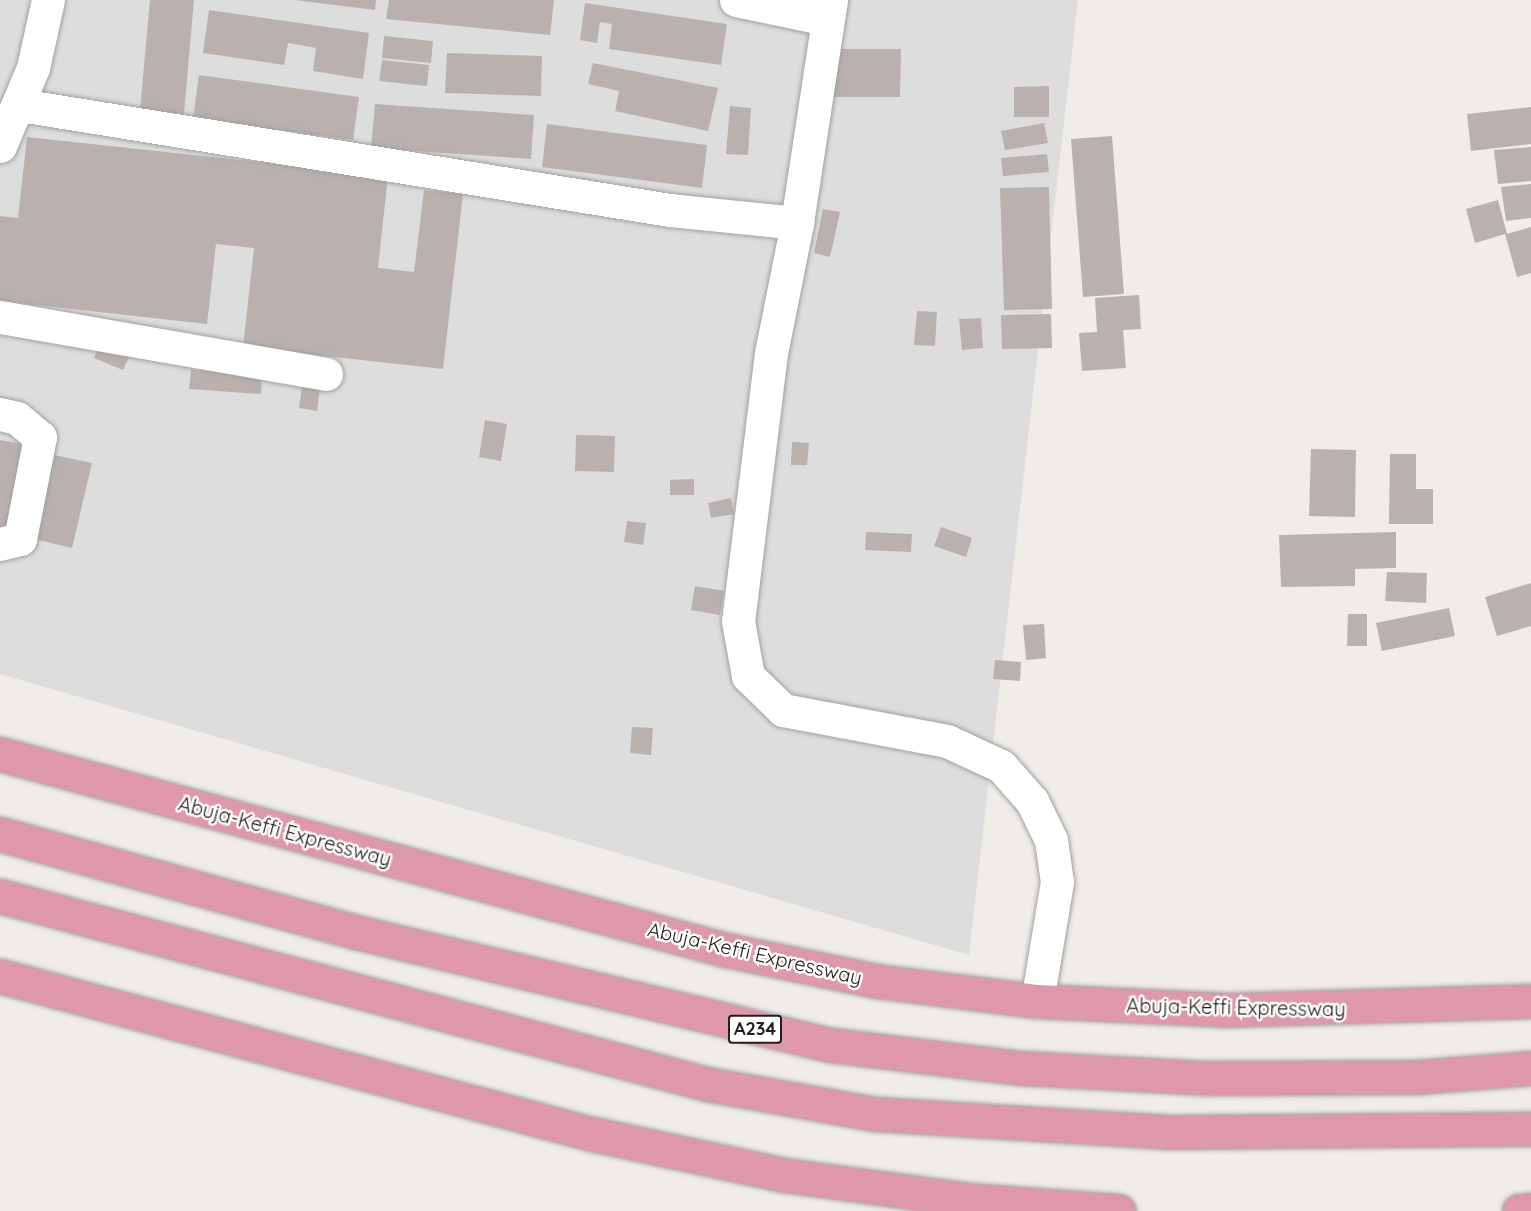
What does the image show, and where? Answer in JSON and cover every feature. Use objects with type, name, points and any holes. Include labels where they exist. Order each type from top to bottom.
[{"type":"highway","name":"Abuja-Keffi Expressway","points":[[0,754],[722,949],[876,981],[1037,1001],[1225,1010],[1531,1001]]},
{"type":"highway","name":"A234","points":[[0,834],[379,938],[831,1045],[1022,1068],[1209,1078],[1418,1077],[1531,1068]]},
{"type":"highway","points":[[0,896],[696,1081],[876,1114],[1169,1132],[1531,1129]]},
{"type":"highway","points":[[0,976],[588,1133],[784,1175],[968,1200],[1119,1211]]},
{"type":"highway","points":[[1520,1211],[1531,1210]]},
{"type":"street","points":[[0,146],[20,105],[48,0]]},
{"type":"street","points":[[736,0],[829,9],[797,223],[771,353],[738,621],[748,676],[783,710],[947,741],[1001,766],[1032,801],[1051,840],[1057,882],[1037,1001]]},
{"type":"street","points":[[20,105],[670,210],[797,223]]},
{"type":"street","points":[[0,317],[326,374]]},
{"type":"street","points":[[0,414],[17,418],[40,437],[20,539],[0,544]]},
{"type":"shaded area","points":[[0,0],[1078,0],[969,955],[0,674]]},
{"type":"building","points":[[150,0],[194,0],[184,114],[140,110]]},
{"type":"building","points":[[294,0],[376,0],[375,10]]},
{"type":"building","points":[[389,0],[554,0],[550,35],[386,19]]},
{"type":"building","points":[[585,3],[727,24],[721,65],[609,49],[612,24],[600,22],[597,43],[580,40]]},
{"type":"building","points":[[209,10],[369,33],[363,79],[313,71],[316,48],[288,43],[284,65],[203,53]]},
{"type":"building","points":[[384,36],[433,41],[431,63],[382,58]]},
{"type":"building","points":[[833,49],[901,49],[900,97],[832,97]]},
{"type":"building","points":[[447,53],[542,56],[541,96],[445,93]]},
{"type":"building","points":[[382,60],[429,65],[427,86],[379,81]]},
{"type":"building","points":[[593,63],[718,88],[708,131],[615,111],[619,91],[588,84]]},
{"type":"building","points":[[199,75],[359,97],[353,140],[193,119]]},
{"type":"building","points":[[1049,86],[1049,117],[1014,117],[1014,87]]},
{"type":"building","points":[[375,104],[534,115],[531,159],[371,148]]},
{"type":"building","points":[[730,106],[751,108],[748,155],[726,154]]},
{"type":"building","points":[[1531,107],[1531,144],[1471,151],[1467,114]]},
{"type":"building","points":[[1044,123],[1048,143],[1005,150],[1001,131]]},
{"type":"building","points":[[547,124],[707,145],[702,188],[542,167]]},
{"type":"building","points":[[1112,136],[1124,294],[1083,297],[1071,139]]},
{"type":"building","points":[[27,137],[388,176],[378,268],[414,272],[424,190],[463,194],[443,369],[243,347],[254,248],[216,244],[207,324],[0,301],[0,216],[18,218]]},
{"type":"building","points":[[1531,147],[1531,181],[1498,184],[1494,150]]},
{"type":"building","points":[[1047,154],[1049,172],[1003,176],[1001,158]]},
{"type":"building","points":[[1531,184],[1531,218],[1506,221],[1501,187]]},
{"type":"building","points":[[1049,187],[1052,309],[1004,310],[1000,188]]},
{"type":"building","points":[[1498,200],[1507,234],[1531,227],[1531,273],[1517,277],[1505,234],[1475,243],[1466,209]]},
{"type":"building","points":[[823,209],[840,212],[830,257],[814,253]]},
{"type":"building","points":[[1139,295],[1141,329],[1123,330],[1126,368],[1082,371],[1079,333],[1097,332],[1095,298]]},
{"type":"building","points":[[917,311],[937,312],[935,346],[914,345]]},
{"type":"building","points":[[1051,314],[1052,348],[1002,349],[1001,315]]},
{"type":"building","points":[[981,318],[983,348],[962,350],[959,319]]},
{"type":"building","points":[[101,340],[131,353],[123,370],[94,358]]},
{"type":"building","points":[[191,370],[262,375],[261,394],[189,389]]},
{"type":"building","points":[[302,386],[320,389],[317,411],[299,408]]},
{"type":"building","points":[[485,420],[507,424],[501,461],[479,457]]},
{"type":"building","points":[[576,435],[615,436],[614,472],[575,471]]},
{"type":"building","points":[[0,440],[22,444],[6,531],[0,530]]},
{"type":"building","points":[[792,442],[809,443],[807,465],[791,465]]},
{"type":"building","points":[[1311,449],[1356,450],[1355,517],[1309,516]]},
{"type":"building","points":[[1390,454],[1416,454],[1416,489],[1433,489],[1433,524],[1389,524]]},
{"type":"building","points":[[54,455],[92,463],[72,548],[34,539]]},
{"type":"building","points":[[694,479],[694,495],[670,495],[670,480]]},
{"type":"building","points":[[731,498],[734,514],[711,518],[708,503]]},
{"type":"building","points":[[627,521],[646,523],[643,545],[624,542]]},
{"type":"building","points":[[941,527],[972,538],[966,557],[934,546]]},
{"type":"building","points":[[866,532],[912,534],[911,552],[865,550]]},
{"type":"building","points":[[1396,532],[1396,568],[1355,569],[1355,586],[1281,587],[1279,535]]},
{"type":"building","points":[[1387,572],[1427,573],[1426,603],[1385,601]]},
{"type":"building","points":[[1531,583],[1531,626],[1497,636],[1485,597]]},
{"type":"building","points":[[695,586],[724,591],[720,615],[691,610]]},
{"type":"building","points":[[1449,608],[1455,636],[1382,651],[1376,623]]},
{"type":"building","points":[[1348,614],[1367,614],[1367,646],[1347,646]]},
{"type":"building","points":[[1044,624],[1046,658],[1026,660],[1023,625]]},
{"type":"building","points":[[995,660],[1021,662],[1020,681],[993,679]]},
{"type":"building","points":[[632,727],[653,728],[651,755],[630,753]]}]
